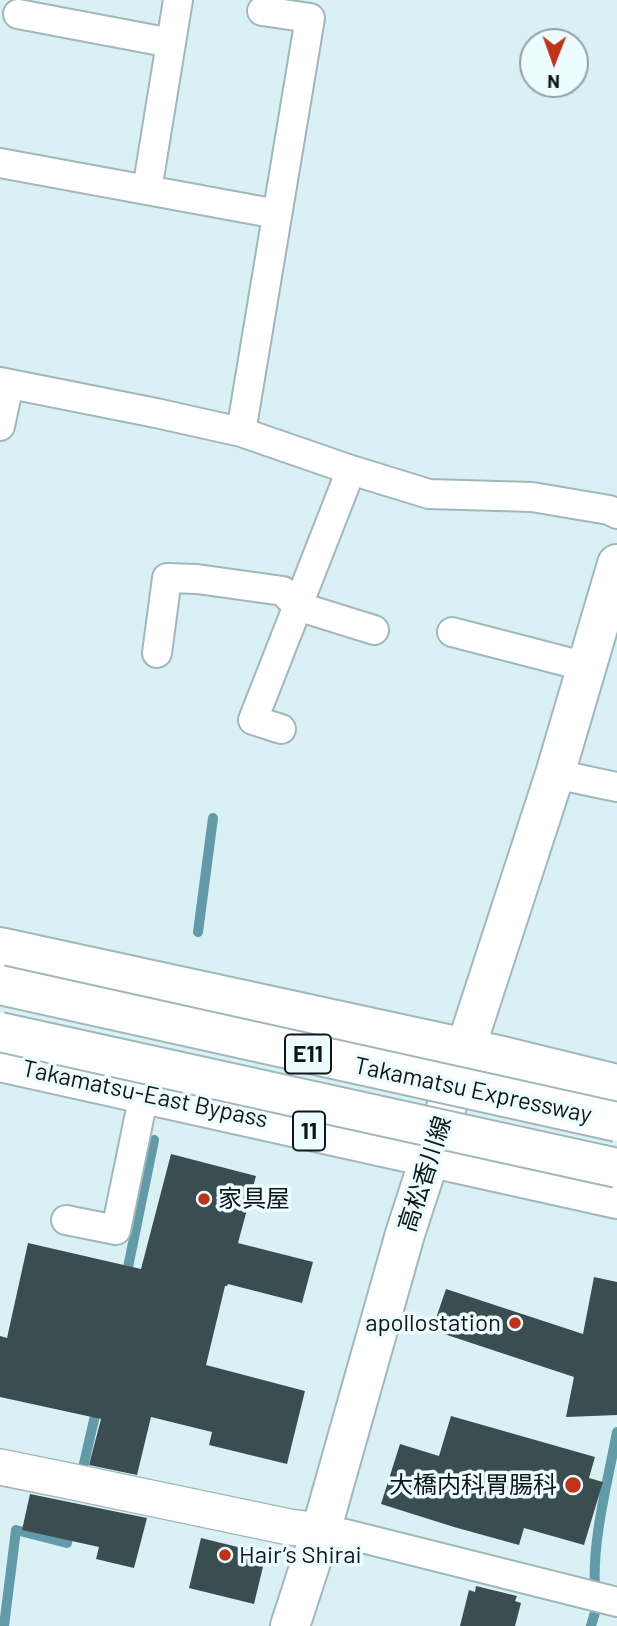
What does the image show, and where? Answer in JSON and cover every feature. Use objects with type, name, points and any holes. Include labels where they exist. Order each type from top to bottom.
[{"type":"main road","name":"高松香川線","points":[[290,1626],[405,1234],[555,774],[617,564]]},
{"type":"main road","points":[[0,947],[498,1055],[617,1084]]},
{"type":"main road","name":"Takamatsu Expressway","points":[[0,985],[617,1122]]},
{"type":"main road","name":"Takamatsu Expressway","points":[[0,1032],[617,1168]]},
{"type":"main road","name":"Takamatsu-East Bypass","points":[[0,1062],[617,1199]]},
{"type":"street","points":[[147,190],[178,0]]},
{"type":"street","points":[[241,432],[310,18],[261,11]]},
{"type":"street","points":[[18,15],[171,43]]},
{"type":"street","points":[[0,163],[277,214]]},
{"type":"street","points":[[0,426],[5,383],[241,432],[429,494],[532,497],[609,510],[617,514]]},
{"type":"street","points":[[281,729],[253,720],[351,470]]},
{"type":"street","points":[[157,653],[167,578],[197,579],[283,591],[297,606],[374,630]]},
{"type":"street","points":[[452,632],[587,667]]},
{"type":"street","points":[[555,774],[617,787]]},
{"type":"street","points":[[66,1220],[116,1230],[144,1094]]},
{"type":"street","points":[[0,1468],[289,1527],[346,1534],[617,1602]]},
{"type":"building","points":[[171,1154],[256,1176],[238,1243],[313,1262],[302,1303],[228,1284],[225,1286],[206,1365],[305,1391],[287,1464],[209,1445],[212,1432],[151,1417],[137,1475],[89,1465],[101,1419],[0,1397],[0,1336],[7,1338],[28,1243],[141,1269]]},
{"type":"building","points":[[594,1277],[617,1282],[617,1415],[566,1417],[574,1377],[432,1330],[446,1289],[583,1334]]},
{"type":"building","points":[[451,1416],[595,1457],[589,1478],[603,1482],[584,1545],[524,1528],[519,1545],[381,1504],[400,1444],[439,1456]]},
{"type":"building","points":[[30,1494],[147,1518],[134,1568],[96,1559],[99,1547],[22,1530]]},
{"type":"building","points":[[201,1538],[266,1554],[254,1604],[189,1588]]},
{"type":"building","points":[[476,1586],[517,1596],[515,1601],[521,1603],[515,1626],[460,1626],[469,1590],[475,1592]]},
{"type":"waterway","points":[[198,932],[213,818]]},
{"type":"waterway","points":[[126,1277],[154,1140]]},
{"type":"waterway","points":[[82,1472],[97,1407]]},
{"type":"waterway","points":[[595,1588],[598,1530],[617,1432]]},
{"type":"waterway","points":[[4,1626],[16,1530],[67,1543],[70,1528]]},
{"type":"waterway","points":[[591,1626],[596,1609]]},
{"type":"place","name":"家具屋","points":[[204,1199]]},
{"type":"place","name":"apollostation","points":[[515,1323]]},
{"type":"place","name":"大橋内科胃腸科","points":[[573,1485]]},
{"type":"place","name":"Hair’s Shirai","points":[[225,1555]]}]
